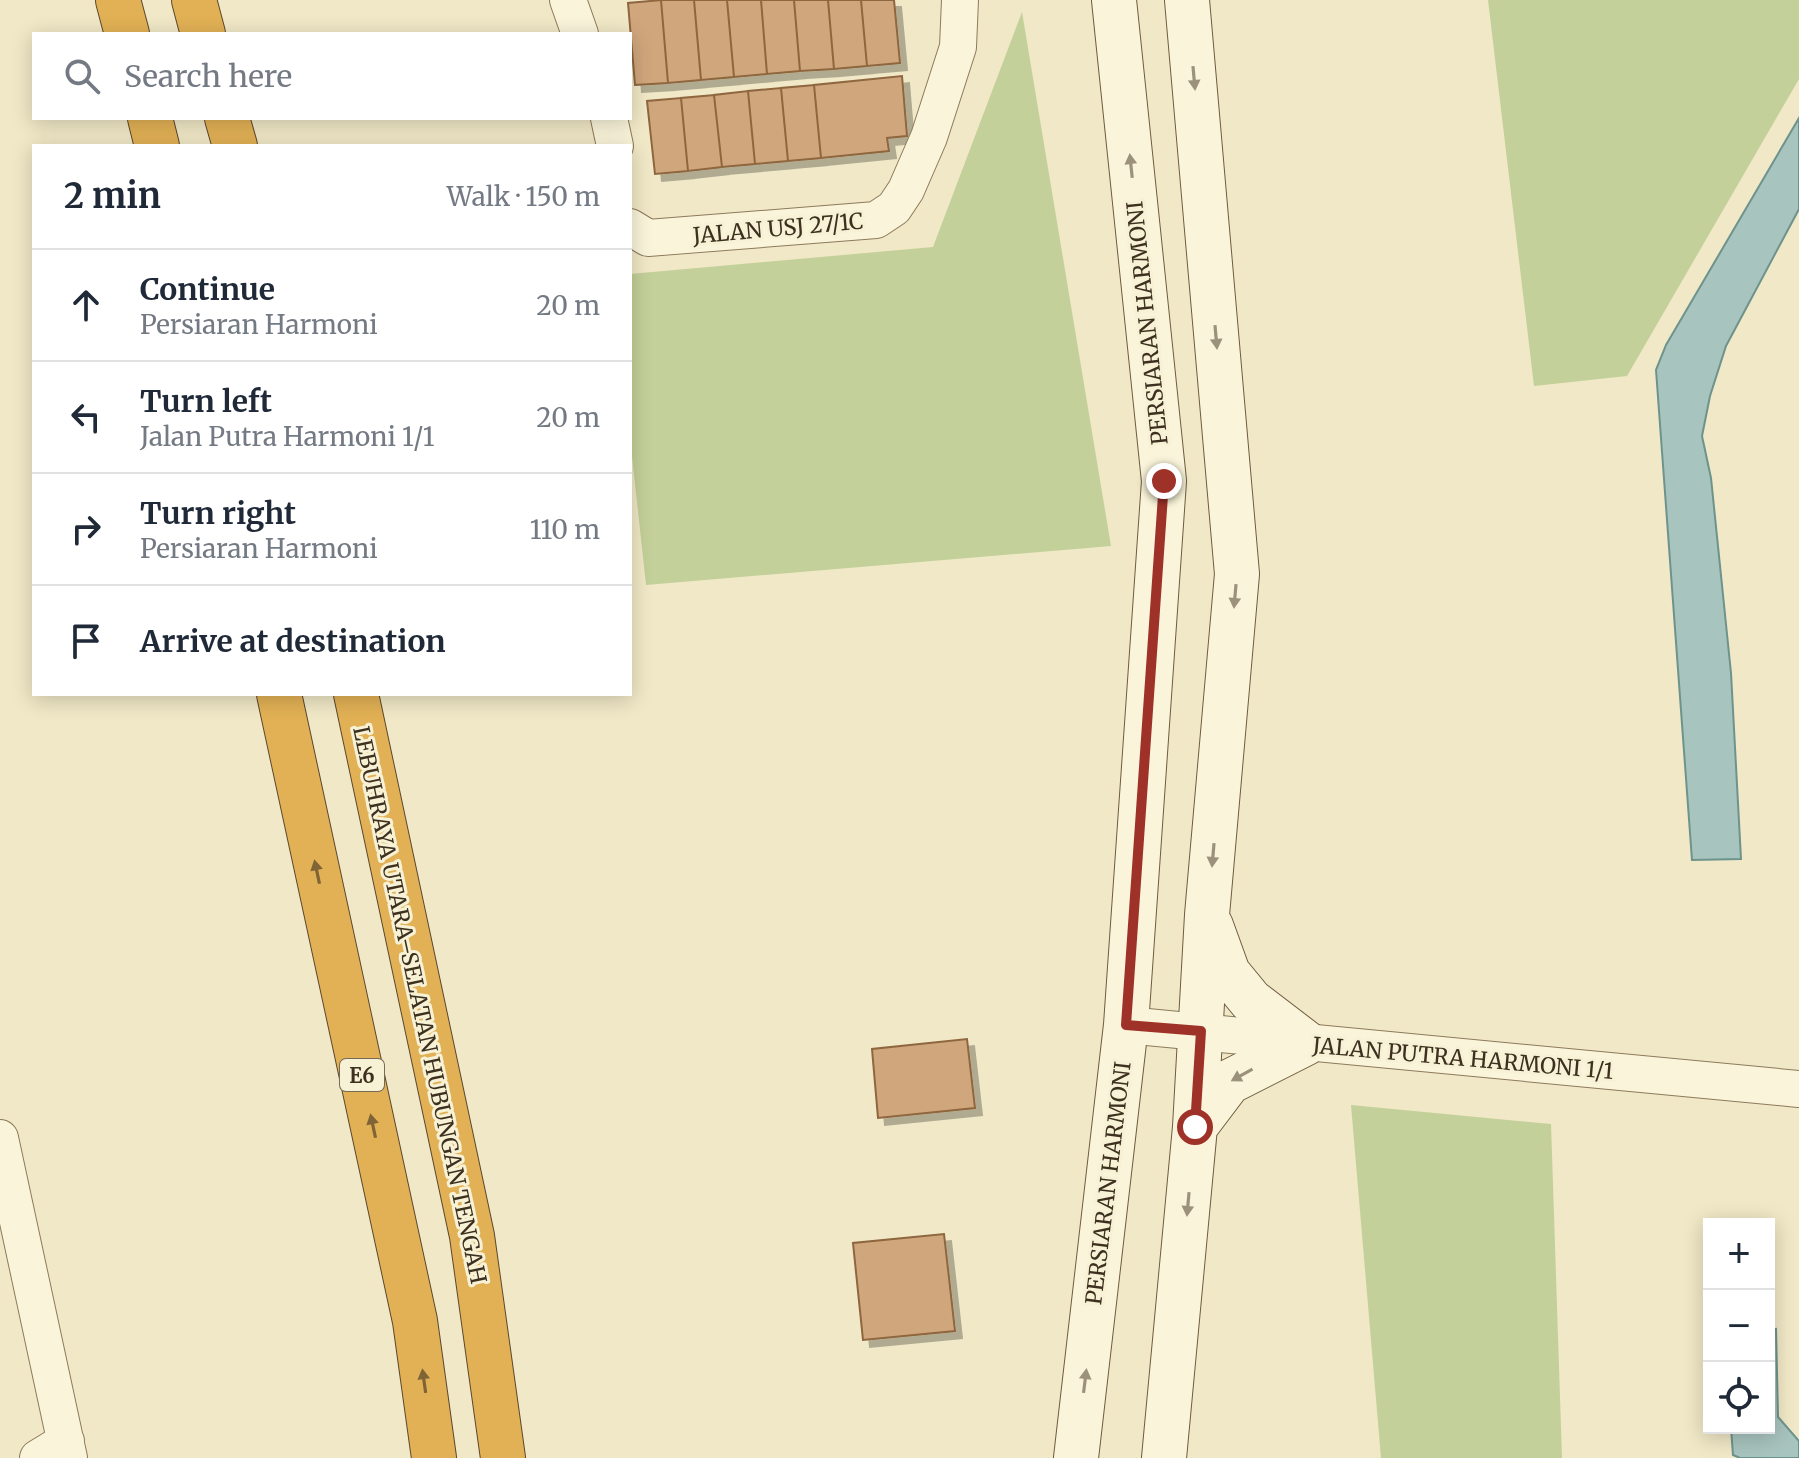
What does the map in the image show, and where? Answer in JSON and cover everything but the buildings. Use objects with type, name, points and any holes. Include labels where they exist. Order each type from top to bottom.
[{"type":"highway","points":[[118,0],[126,32]]},
{"type":"highway","points":[[194,0],[202,32]]},
{"type":"highway","points":[[150,120],[156,144]]},
{"type":"highway","points":[[228,120],[234,144]]},
{"type":"highway","name":"E6","points":[[279,696],[415,1321],[434,1458]]},
{"type":"highway","name":"LEBUHRAYA UTARA–SELATAN HUBUNGAN TENGAH","points":[[356,696],[472,1236],[503,1458]]},
{"type":"main road","name":"PERSIARAN HARMONI","points":[[1076,1458],[1126,1025],[1164,481],[1114,0]]},
{"type":"main road","points":[[1166,1454],[1195,1127],[1207,915],[1237,574],[1187,0]]},
{"type":"main road","points":[[1195,1127],[1229,1082],[1306,1043],[1251,1001],[1228,973],[1207,915]]},
{"type":"street","points":[[568,0],[579,32]]},
{"type":"street","name":"JALAN USJ 27/1C","points":[[632,228],[648,238],[876,220],[894,208],[906,190],[929,137],[958,47],[960,0]]},
{"type":"street","points":[[609,120],[615,144]]},
{"type":"street","name":"JALAN PUTRA HARMONI 1/1","points":[[1126,1025],[1799,1089]]},
{"type":"street","points":[[0,1138],[58,1452]]},
{"type":"green space","points":[[1488,0],[1799,0],[1799,79],[1627,376],[1534,386]]},
{"type":"green space","points":[[1022,12],[1111,546],[646,585],[632,456],[632,274],[933,247]]},
{"type":"green space","points":[[1351,1105],[1551,1124],[1562,1458],[1381,1458]]},
{"type":"water","points":[[1799,118],[1799,209],[1726,346],[1710,396],[1702,436],[1711,478],[1731,673],[1741,859],[1692,860],[1656,370],[1666,345]]},
{"type":"water","points":[[1775,1329],[1778,1417],[1799,1441],[1799,1458],[1740,1458],[1733,1455],[1731,1434],[1775,1434]]},
{"type":"route","points":[[1164,481],[1126,1025],[1201,1031],[1195,1127]]}]
